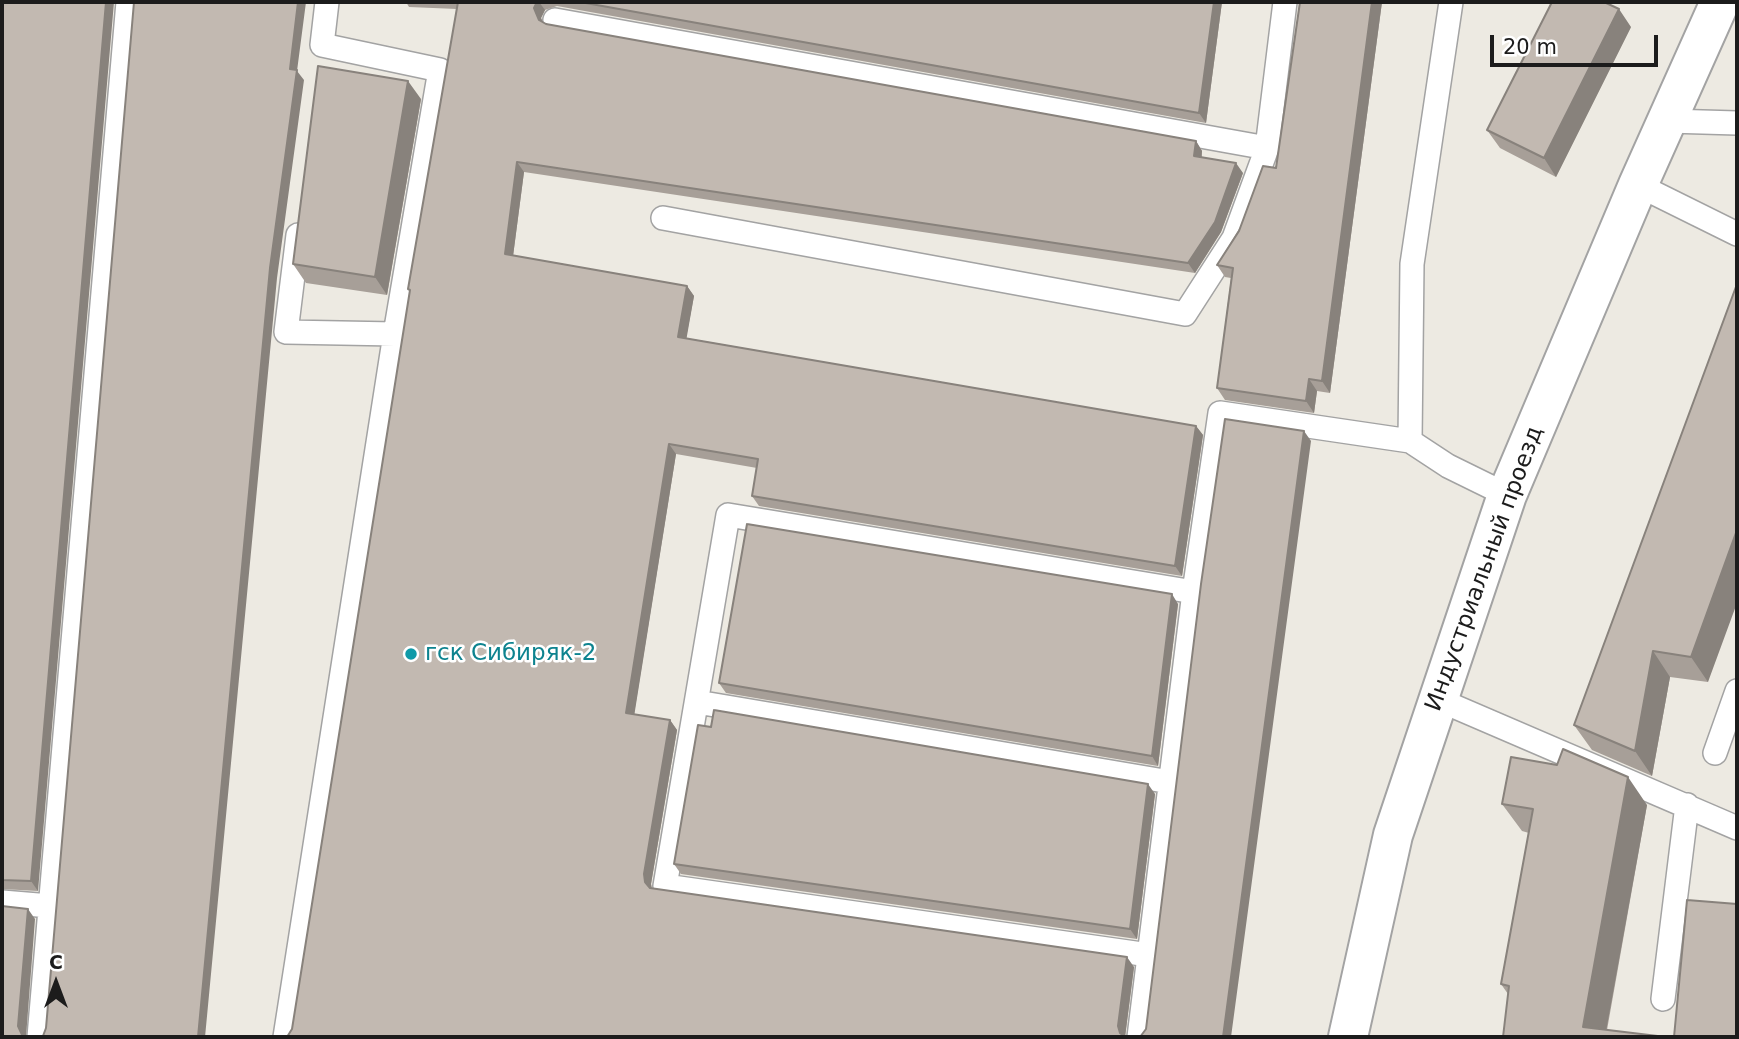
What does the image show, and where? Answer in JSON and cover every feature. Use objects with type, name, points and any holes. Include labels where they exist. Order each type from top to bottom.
[{"type":"street","name":"Индустриальный проезд","points":[[1348,1037],[1393,835],[1507,495],[1638,185],[1720,2]]},
{"type":"lane","points":[[39,1037],[128,2]]},
{"type":"lane","points":[[319,72],[327,2]]},
{"type":"lane","points":[[663,218],[1185,314],[1234,238],[1267,148],[1285,2]]},
{"type":"lane","points":[[1409,441],[1412,264],[1451,2]]},
{"type":"lane","points":[[555,20],[1267,148]]},
{"type":"lane","points":[[285,1037],[395,334],[440,71],[322,45]]},
{"type":"lane","points":[[1668,121],[1737,123]]},
{"type":"lane","points":[[1638,185],[1737,233]]},
{"type":"lane","points":[[301,209],[286,332],[395,334]]},
{"type":"lane","points":[[1139,1037],[1220,413],[1409,441],[1448,466],[1507,495]]},
{"type":"lane","points":[[1149,956],[665,886],[728,515],[1195,592]]},
{"type":"lane","points":[[1715,752],[1737,691]]},
{"type":"lane","points":[[1437,699],[1737,828]]},
{"type":"lane","points":[[697,702],[1170,782]]},
{"type":"lane","points":[[1663,999],[1687,805]]},
{"type":"lane","points":[[2,902],[50,906]]},
{"type":"building","points":[[2,2],[106,2],[31,881],[2,880]]},
{"type":"building","points":[[134,2],[298,2],[290,69],[297,70],[270,268],[198,1037],[40,1037],[46,1028]]},
{"type":"building","points":[[458,2],[537,2],[534,8],[539,20],[546,24],[1196,141],[1194,156],[1236,163],[1215,222],[1188,263],[517,162],[505,254],[687,286],[678,337],[1196,426],[1175,566],[752,496],[758,459],[669,444],[626,713],[670,720],[644,874],[645,882],[650,888],[1127,957],[1118,1026],[1125,1037],[287,1037],[292,1029],[410,290],[408,289]]},
{"type":"building","points":[[580,2],[1214,2],[1199,113]]},
{"type":"building","points":[[1300,2],[1372,2],[1322,381],[1309,379],[1306,401],[1217,388],[1233,268],[1217,265],[1239,231],[1263,166],[1276,168]]},
{"type":"building","points":[[1552,2],[1604,2],[1619,9],[1544,158],[1487,130]]},
{"type":"building","points":[[318,66],[408,81],[375,277],[293,264]]},
{"type":"building","points":[[1737,284],[1737,530],[1691,657],[1653,651],[1635,751],[1574,725]]},
{"type":"building","points":[[1225,419],[1304,431],[1223,1037],[1140,1037],[1146,1029],[1201,584]]},
{"type":"building","points":[[747,524],[1172,594],[1152,756],[719,683]]},
{"type":"building","points":[[714,710],[1148,784],[1130,929],[674,864],[698,725],[711,727]]},
{"type":"building","points":[[1563,749],[1628,777],[1583,1027],[1666,1037],[1503,1037],[1509,986],[1501,984],[1533,809],[1502,804],[1511,757],[1557,765]]},
{"type":"building","points":[[1687,900],[1737,904],[1737,1037],[1674,1037]]},
{"type":"building","points":[[2,906],[28,909],[18,1026],[23,1037],[2,1037]]},
{"type":"place","name":"гск Сибиряк-2","points":[[411,654]]}]
